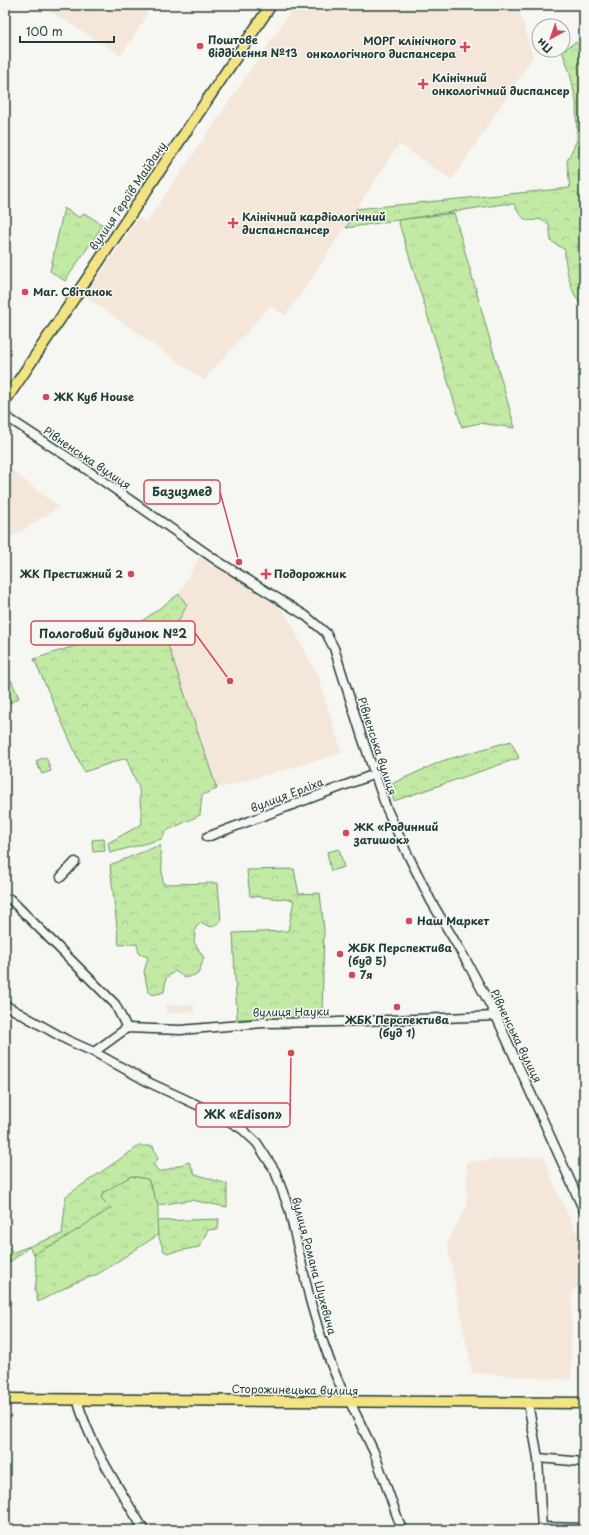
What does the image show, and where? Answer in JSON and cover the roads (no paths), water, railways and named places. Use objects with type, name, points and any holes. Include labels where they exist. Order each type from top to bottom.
[{"type":"main road","name":"вулиця Героїв Майдану","points":[[5,401],[271,5]]},
{"type":"main road","name":"Сторожинецька вулиця","points":[[5,1399],[584,1403]]},
{"type":"street","name":"Рівненська вулиця","points":[[5,416],[82,467],[216,560],[306,616],[326,633],[334,648],[386,807],[406,852],[430,901],[467,962],[496,1016],[584,1211]]},
{"type":"street","name":"вулиця Ерліха","points":[[207,837],[375,774]]},
{"type":"street","points":[[61,877],[75,862]]},
{"type":"street","points":[[10,899],[115,1004],[127,1028],[94,1052]]},
{"type":"street","name":"вулиця Романа Шухевича","points":[[5,1005],[67,1040],[94,1052],[150,1083],[219,1115],[242,1128],[257,1143],[275,1171],[289,1209],[301,1264],[319,1331],[339,1383],[350,1402],[374,1452],[402,1530]]},
{"type":"street","name":"вулиця Науки","points":[[127,1028],[180,1030],[264,1023],[496,1016]]},
{"type":"street","points":[[77,1399],[82,1420],[94,1445],[144,1530]]},
{"type":"street","points":[[528,1403],[538,1458],[542,1529],[584,1528]]},
{"type":"street","points":[[538,1458],[584,1462]]},
{"type":"place","name":"Поштове відділення №13","points":[[200,46]]},
{"type":"place","name":"МОРГ клінічного онкологічного диспансера","points":[[465,47]]},
{"type":"place","name":"Клінічний онкологічний диспансер","points":[[423,84]]},
{"type":"place","name":"Клінічний кардіологічний диспанспансер","points":[[233,223]]},
{"type":"place","name":"Маг. Світанок","points":[[25,292]]},
{"type":"place","name":"ЖК Куб House","points":[[46,397]]},
{"type":"place","name":"Базизмед","points":[[239,562]]},
{"type":"place","name":"ЖК Престижний 2","points":[[131,574]]},
{"type":"place","name":"Подорожник","points":[[266,574]]},
{"type":"place","name":"Пологовий будинок №2","points":[[230,681]]},
{"type":"place","name":"ЖК «Родинний затишок»","points":[[346,833]]},
{"type":"place","name":"Наш Маркет","points":[[409,921]]},
{"type":"place","name":"ЖБК Перспектива (буд 5)","points":[[340,954]]},
{"type":"place","name":"7я","points":[[352,975]]},
{"type":"place","name":"ЖБК Перспектива (буд 1)","points":[[397,1007]]},
{"type":"place","name":"ЖК «Edison»","points":[[291,1053]]}]
